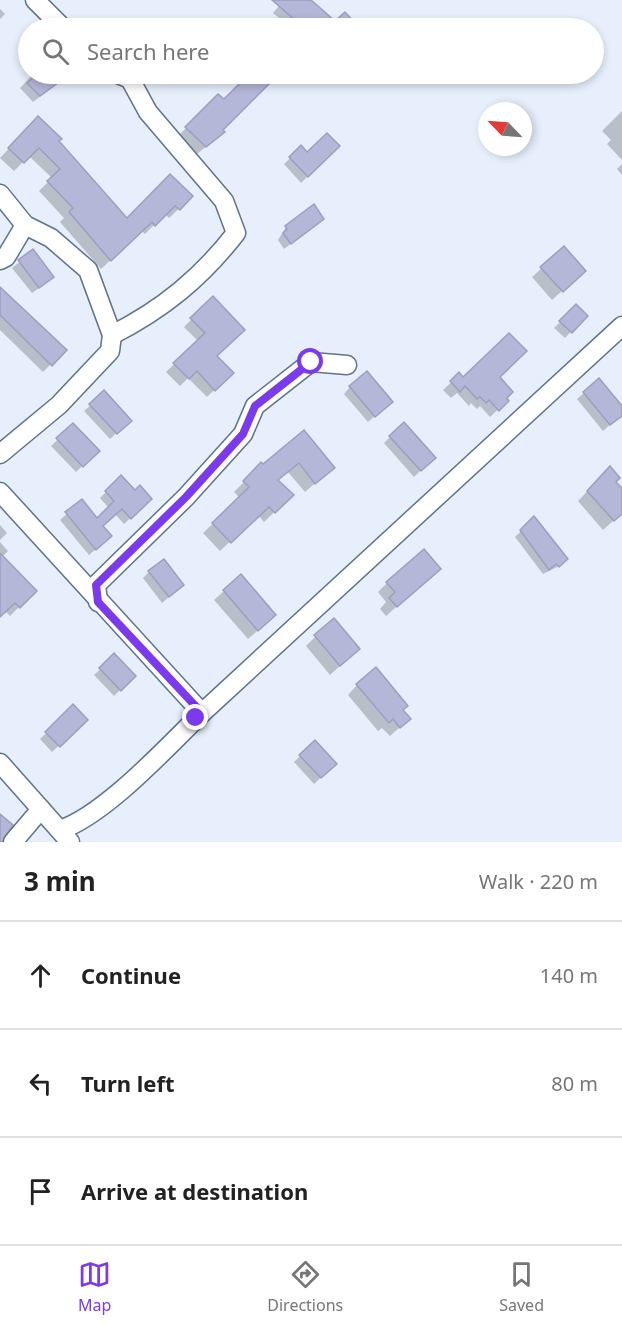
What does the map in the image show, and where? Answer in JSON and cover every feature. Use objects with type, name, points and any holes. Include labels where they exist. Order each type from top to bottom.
[{"type":"street","points":[[35,0],[53,18]]},
{"type":"street","points":[[112,335],[149,316],[183,290],[218,257],[237,233],[224,201],[148,112],[133,84]]},
{"type":"street","points":[[0,194],[25,225],[51,238],[88,270],[112,335],[110,351],[59,405],[0,454]]},
{"type":"street","points":[[0,260],[6,257],[25,225]]},
{"type":"street","points":[[0,764],[65,836],[139,773],[622,326]]},
{"type":"street","points":[[98,602],[96,585],[186,497],[243,434],[255,406],[311,362],[347,365]]},
{"type":"street","points":[[0,492],[98,602],[202,713]]},
{"type":"street","points":[[13,842],[41,809]]},
{"type":"building","points":[[272,0],[311,0],[332,18],[293,18]]},
{"type":"building","points":[[345,12],[351,18],[338,18]]},
{"type":"building","points":[[28,84],[56,84],[40,96]]},
{"type":"building","points":[[239,84],[269,84],[223,130],[225,132],[206,147],[185,127],[218,94],[224,99]]},
{"type":"building","points":[[38,116],[62,139],[59,141],[127,218],[170,174],[193,196],[180,210],[175,206],[155,226],[152,222],[111,261],[69,212],[73,208],[47,181],[60,169],[39,148],[24,163],[8,148]]},
{"type":"building","points":[[327,133],[340,146],[308,177],[289,157],[301,145],[307,152]]},
{"type":"building","points":[[314,204],[324,219],[291,244],[283,233],[287,229],[285,226]]},
{"type":"building","points":[[564,246],[586,271],[563,292],[540,267]]},
{"type":"building","points":[[33,249],[54,277],[39,288],[18,260]]},
{"type":"building","points":[[0,287],[67,350],[52,366],[0,315]]},
{"type":"building","points":[[213,296],[245,330],[217,356],[234,373],[215,391],[197,371],[189,379],[173,363],[205,333],[190,318]]},
{"type":"building","points":[[576,304],[588,316],[572,333],[559,321]]},
{"type":"building","points":[[509,333],[527,351],[500,377],[513,392],[507,398],[509,401],[499,411],[489,400],[486,403],[480,397],[477,399],[465,386],[460,392],[450,381],[459,372],[463,377]]},
{"type":"building","points":[[367,371],[393,402],[375,417],[349,386]]},
{"type":"building","points":[[599,378],[622,406],[622,416],[610,425],[583,392]]},
{"type":"building","points":[[104,390],[132,421],[117,434],[89,404]]},
{"type":"building","points":[[404,422],[436,458],[421,471],[389,436]]},
{"type":"building","points":[[73,423],[100,451],[83,467],[56,438]]},
{"type":"building","points":[[304,430],[335,468],[315,484],[299,463],[278,480],[294,495],[275,513],[269,507],[231,543],[212,523],[249,487],[243,481],[261,462],[263,464]]},
{"type":"building","points":[[610,466],[620,478],[616,482],[622,488],[622,514],[614,521],[587,491]]},
{"type":"building","points":[[121,475],[135,490],[140,485],[152,499],[131,519],[122,509],[103,526],[112,536],[96,550],[65,512],[82,499],[97,518],[114,501],[105,491]]},
{"type":"building","points":[[534,516],[568,559],[559,567],[556,564],[549,570],[520,530]]},
{"type":"building","points":[[424,549],[441,569],[397,607],[389,598],[395,592],[386,582]]},
{"type":"building","points":[[0,553],[37,591],[20,608],[15,603],[0,617]]},
{"type":"building","points":[[164,559],[184,585],[169,597],[148,571]]},
{"type":"building","points":[[241,574],[276,615],[258,631],[223,590]]},
{"type":"building","points":[[334,618],[360,649],[340,666],[314,635]]},
{"type":"building","points":[[114,653],[136,676],[121,691],[99,668]]},
{"type":"building","points":[[376,667],[408,706],[403,710],[411,719],[400,728],[393,719],[389,723],[356,684]]},
{"type":"building","points":[[73,704],[88,720],[60,747],[45,732]]},
{"type":"building","points":[[315,740],[337,764],[321,778],[299,755]]},
{"type":"building","points":[[0,814],[13,825],[2,842],[0,842]]},
{"type":"route","points":[[196,718],[202,713],[98,602],[96,585],[186,497],[243,434],[255,406],[311,362]]}]
